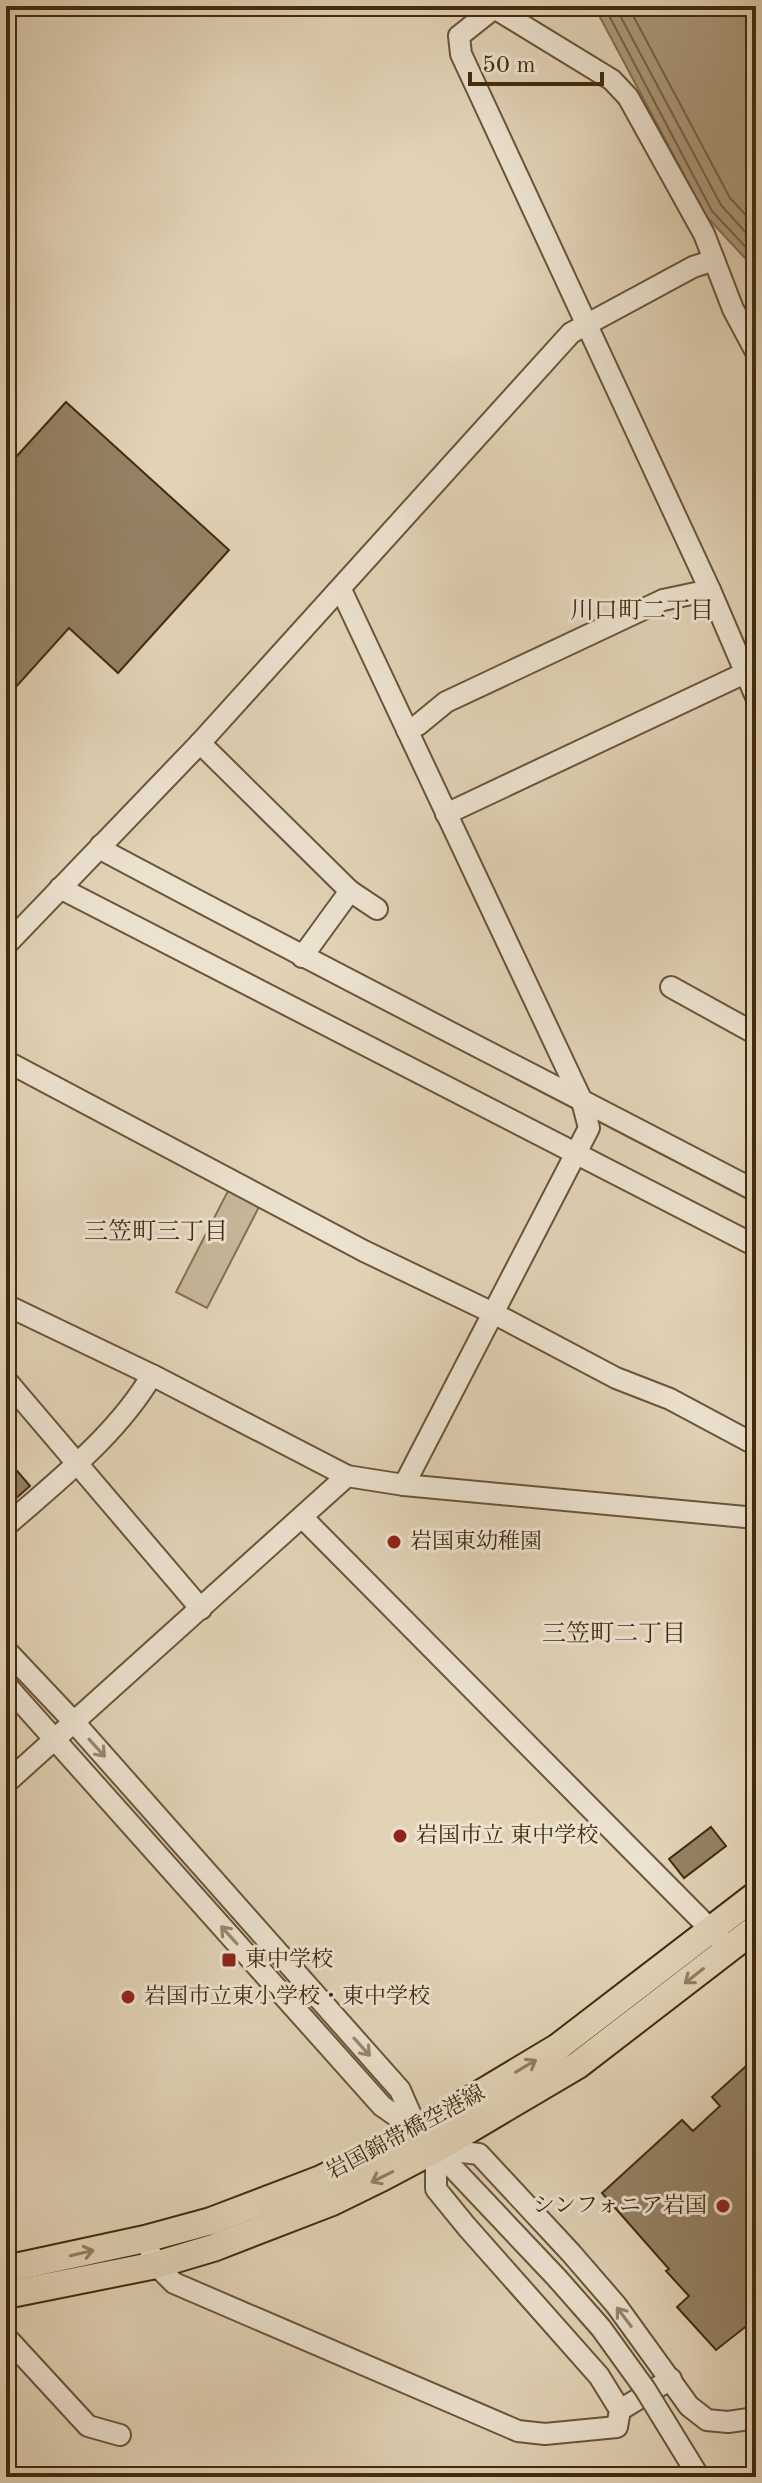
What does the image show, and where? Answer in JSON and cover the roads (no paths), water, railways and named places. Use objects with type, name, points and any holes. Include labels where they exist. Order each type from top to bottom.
[{"type":"main road","name":"岩国錦帯橋空港線","points":[[720,1940],[756,1895]]},
{"type":"main road","name":"岩国錦帯橋空港線","points":[[6,2295],[156,2265],[213,2248],[332,2202],[720,1940],[756,1928]]},
{"type":"main road","name":"岩国錦帯橋空港線","points":[[6,2269],[145,2239],[211,2221],[427,2140]]},
{"type":"street","points":[[756,352],[733,309],[704,234],[628,97],[612,80],[492,8],[459,36],[461,54],[710,590],[756,697]]},
{"type":"street","points":[[6,945],[200,743],[571,333],[693,267],[714,260]]},
{"type":"street","points":[[407,730],[446,702],[663,600],[710,590]]},
{"type":"street","points":[[338,591],[344,596],[582,1101],[589,1128],[404,1485]]},
{"type":"street","points":[[446,814],[745,673]]},
{"type":"street","points":[[200,743],[350,891],[377,909]]},
{"type":"street","points":[[101,845],[108,853],[302,957],[756,1191]]},
{"type":"street","points":[[60,888],[756,1246]]},
{"type":"street","points":[[302,957],[350,891]]},
{"type":"street","points":[[671,987],[756,1034]]},
{"type":"street","points":[[6,1061],[364,1251],[493,1313],[616,1378],[670,1399],[756,1445]]},
{"type":"street","points":[[6,1305],[152,1375],[347,1476],[404,1485],[756,1518]]},
{"type":"street","points":[[6,1526],[76,1464],[137,1401],[152,1375]]},
{"type":"street","points":[[6,1380],[201,1609]]},
{"type":"street","points":[[6,1783],[347,1476]]},
{"type":"street","points":[[303,1518],[720,1940]]},
{"type":"street","points":[[6,1650],[73,1721],[400,2090],[427,2140],[436,2189],[599,2376],[620,2410],[617,2427],[545,2434],[518,2431],[174,2283],[156,2265],[145,2239]]},
{"type":"street","points":[[6,1685],[382,2106],[427,2140],[601,2328],[645,2389],[699,2477]]},
{"type":"street","points":[[427,2140],[479,2154],[616,2305],[689,2406],[707,2420],[728,2422],[756,2418]]},
{"type":"street","points":[[6,2337],[88,2426],[120,2435]]},
{"type":"street","points":[[620,2410],[671,2379]]},
{"type":"water","points":[[594,6],[756,6],[756,270],[706,216]]},
{"type":"place","name":"岩国東幼稚園","points":[[394,1542]]},
{"type":"place","name":"岩国市立 東中学校","points":[[400,1836]]},
{"type":"place","name":"東中学校","points":[[229,1960]]},
{"type":"place","name":"岩国市立東小学校・東中学校","points":[[128,1997]]},
{"type":"place","name":"シンフォニア岩国","points":[[723,2206]]},
{"type":"district","name":"川口町二丁目","points":[[642,612]]},
{"type":"district","name":"三笠町三丁目","points":[[156,1233]]},
{"type":"district","name":"三笠町二丁目","points":[[614,1635]]}]
